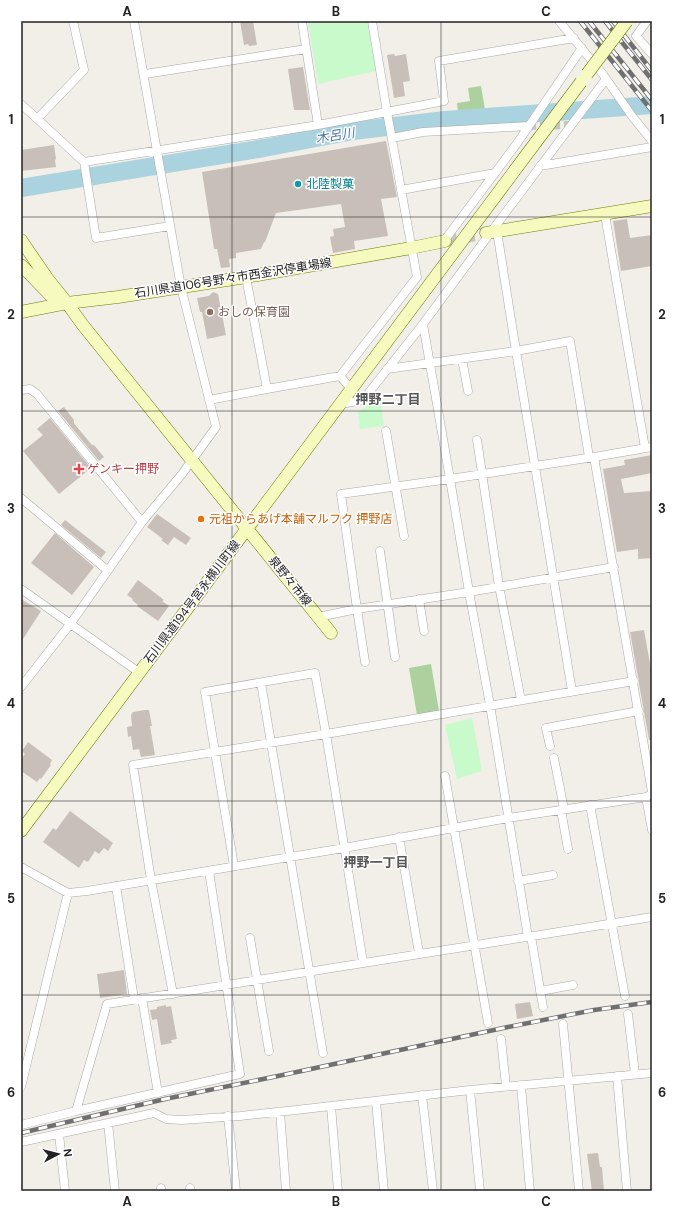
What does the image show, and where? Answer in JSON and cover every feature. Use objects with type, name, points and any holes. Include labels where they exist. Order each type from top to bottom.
[{"type":"main road","points":[[248,528],[627,21]]},
{"type":"main road","points":[[491,232],[605,215],[652,206]]},
{"type":"main road","name":"石川県道194号宮永横川町線","points":[[21,240],[47,278],[82,324],[191,460],[248,528],[21,831]]},
{"type":"main road","name":"石川県道106号野々市西金沢停車場線","points":[[21,312],[67,303],[118,297],[246,277],[445,241]]},
{"type":"main road","name":"石川県道194号宮永横川町線","points":[[21,265],[52,297],[67,303]]},
{"type":"main road","name":"泉野々市線","points":[[248,528],[332,633]]},
{"type":"street","points":[[37,119],[84,70],[72,21]]},
{"type":"street","points":[[21,687],[71,623],[142,522],[182,474],[216,427],[181,287],[145,74],[134,21]]},
{"type":"street","points":[[302,21],[318,124]]},
{"type":"street","points":[[210,400],[340,376],[417,277],[372,21]]},
{"type":"street","points":[[559,21],[582,48],[652,141]]},
{"type":"street","points":[[645,24],[636,36],[652,54]]},
{"type":"street","points":[[84,164],[318,124],[388,115],[444,101],[439,61],[574,38]]},
{"type":"street","points":[[445,241],[530,125],[582,48]]},
{"type":"street","points":[[145,74],[306,49]]},
{"type":"street","points":[[341,404],[363,400],[423,324],[606,79]]},
{"type":"street","points":[[21,104],[84,164],[96,238],[170,226]]},
{"type":"street","points":[[392,137],[423,132],[530,125]]},
{"type":"street","points":[[540,166],[652,147]]},
{"type":"street","points":[[401,190],[495,173]]},
{"type":"street","points":[[365,662],[341,494],[450,479],[649,448],[605,215]]},
{"type":"street","points":[[491,232],[516,351],[572,692]]},
{"type":"street","points":[[246,277],[267,389]]},
{"type":"street","points":[[423,324],[490,705],[518,881],[543,1007]]},
{"type":"street","points":[[387,369],[516,351],[570,341],[614,567],[634,681],[650,794],[652,830]]},
{"type":"street","points":[[462,359],[468,391]]},
{"type":"street","points":[[340,376],[352,390]]},
{"type":"street","points":[[21,390],[30,389],[37,394],[142,522]]},
{"type":"street","points":[[386,431],[404,536]]},
{"type":"street","points":[[477,440],[499,586],[521,700]]},
{"type":"street","points":[[21,498],[107,570]]},
{"type":"street","points":[[380,551],[395,657]]},
{"type":"street","points":[[318,616],[614,567]]},
{"type":"street","points":[[21,589],[140,673]]},
{"type":"street","points":[[419,599],[424,631]]},
{"type":"street","points":[[234,866],[205,692],[315,674],[363,962]]},
{"type":"street","points":[[173,994],[151,880],[133,765],[326,734],[634,681]]},
{"type":"street","points":[[261,683],[323,1053]]},
{"type":"street","points":[[550,746],[546,728],[639,711]]},
{"type":"street","points":[[554,758],[568,849]]},
{"type":"street","points":[[445,776],[488,1023]]},
{"type":"street","points":[[21,867],[68,893],[344,848],[399,837],[650,794]]},
{"type":"street","points":[[590,805],[625,996]]},
{"type":"street","points":[[399,837],[419,953]]},
{"type":"street","points":[[21,1125],[240,1074],[209,870]]},
{"type":"street","points":[[518,881],[553,876]]},
{"type":"street","points":[[116,886],[158,1093]]},
{"type":"street","points":[[21,1086],[68,893]]},
{"type":"street","points":[[76,1112],[107,1004],[652,917]]},
{"type":"street","points":[[250,938],[269,1052]]},
{"type":"street","points":[[540,991],[573,985]]},
{"type":"street","points":[[628,1014],[635,1074]]},
{"type":"street","points":[[563,1024],[579,1191]]},
{"type":"street","points":[[501,1039],[506,1086]]},
{"type":"street","points":[[21,1142],[154,1112],[166,1119],[182,1120],[280,1112],[506,1086],[652,1073]]},
{"type":"street","points":[[617,1076],[627,1191]]},
{"type":"street","points":[[520,1085],[530,1191]]},
{"type":"street","points":[[470,1090],[480,1191]]},
{"type":"street","points":[[422,1095],[433,1191]]},
{"type":"street","points":[[376,1101],[384,1191]]},
{"type":"street","points":[[331,1106],[338,1191]]},
{"type":"street","points":[[280,1112],[286,1191]]},
{"type":"street","points":[[228,1116],[236,1191]]},
{"type":"street","points":[[108,1123],[115,1191]]},
{"type":"street","points":[[59,1134],[65,1191]]},
{"type":"green space","points":[[308,21],[367,21],[376,71],[318,84]]},
{"type":"green space","points":[[481,86],[486,115],[459,120],[457,103],[470,101],[468,88]]},
{"type":"green space","points":[[380,399],[384,426],[360,429],[358,412]]},
{"type":"green space","points":[[431,664],[439,711],[417,715],[409,668]]},
{"type":"green space","points":[[472,718],[482,771],[457,779],[445,725]]},
{"type":"building","points":[[240,21],[253,21],[257,45],[244,45]]},
{"type":"building","points":[[394,54],[395,56],[406,54],[410,81],[403,82],[405,96],[394,98],[387,55]]},
{"type":"building","points":[[303,67],[310,110],[294,110],[288,69]]},
{"type":"building","name":"北陸製菓","points":[[386,141],[397,197],[381,199],[388,236],[354,241],[355,249],[333,253],[330,237],[334,236],[333,229],[345,227],[341,204],[276,213],[261,249],[236,253],[236,258],[229,259],[230,267],[221,268],[217,249],[214,249],[202,172]]},
{"type":"building","points":[[54,145],[56,167],[21,171],[21,150]]},
{"type":"building","points":[[627,219],[630,238],[652,235],[652,266],[621,271],[613,221]]},
{"type":"building","points":[[213,292],[218,294],[226,335],[207,339],[202,312],[200,312],[197,298],[209,296]]},
{"type":"building","points":[[64,407],[74,420],[77,427],[104,457],[99,461],[58,411]]},
{"type":"building","points":[[50,418],[91,468],[59,494],[23,451],[43,435],[37,429]]},
{"type":"building","points":[[652,455],[652,473],[621,479],[624,493],[652,491],[652,558],[638,559],[638,549],[617,552],[603,469],[625,465],[624,460]]},
{"type":"building","points":[[157,514],[191,538],[186,545],[174,537],[168,545],[161,540],[163,539],[147,527]]},
{"type":"building","points":[[65,520],[106,552],[101,558],[61,525]]},
{"type":"building","points":[[55,533],[94,567],[72,595],[31,563]]},
{"type":"building","points":[[138,580],[164,600],[162,601],[169,606],[158,621],[137,606],[138,605],[132,600],[133,599],[127,595]]},
{"type":"building","points":[[21,599],[41,611],[21,642]]},
{"type":"building","points":[[644,630],[652,675],[652,740],[649,740],[630,632]]},
{"type":"building","points":[[149,710],[155,755],[141,757],[139,749],[133,750],[131,736],[128,737],[127,727],[132,726],[131,715],[133,712]]},
{"type":"building","points":[[28,742],[52,760],[51,765],[37,782],[21,771],[21,759],[25,754],[22,751]]},
{"type":"building","points":[[70,811],[113,843],[108,851],[104,848],[99,854],[95,851],[88,862],[84,860],[79,868],[43,842],[53,828],[56,830]]},
{"type":"building","points":[[124,970],[127,994],[100,998],[97,974]]},
{"type":"building","points":[[530,1002],[533,1016],[517,1019],[515,1004]]},
{"type":"building","points":[[166,1005],[166,1007],[171,1006],[177,1039],[171,1040],[172,1043],[161,1045],[157,1019],[152,1020],[150,1010]]},
{"type":"building","points":[[598,1153],[600,1167],[602,1167],[604,1191],[592,1191],[587,1154]]},
{"type":"waterway","name":"木呂川","points":[[21,188],[264,148],[353,131],[445,120],[652,105]]},
{"type":"tunnel","points":[[528,126],[571,125]]},
{"type":"tunnel","points":[[445,241],[486,233]]},
{"type":"railway","points":[[580,21],[652,111]]},
{"type":"railway","points":[[589,21],[652,100]]},
{"type":"railway","points":[[605,21],[652,80]]},
{"type":"railway","points":[[613,21],[652,71]]},
{"type":"railway","points":[[21,1133],[165,1099],[508,1027],[594,1010],[652,1002]]},
{"type":"place","name":"北陸製菓","points":[[298,184]]},
{"type":"place","name":"おしの保育園","points":[[210,312]]},
{"type":"place","name":"ゲンキー押野","points":[[79,469]]},
{"type":"place","name":"元祖からあげ本舗マルフク 押野店","points":[[201,519]]},
{"type":"district","name":"押野二丁目","points":[[388,399]]},
{"type":"district","name":"押野一丁目","points":[[376,862]]}]
